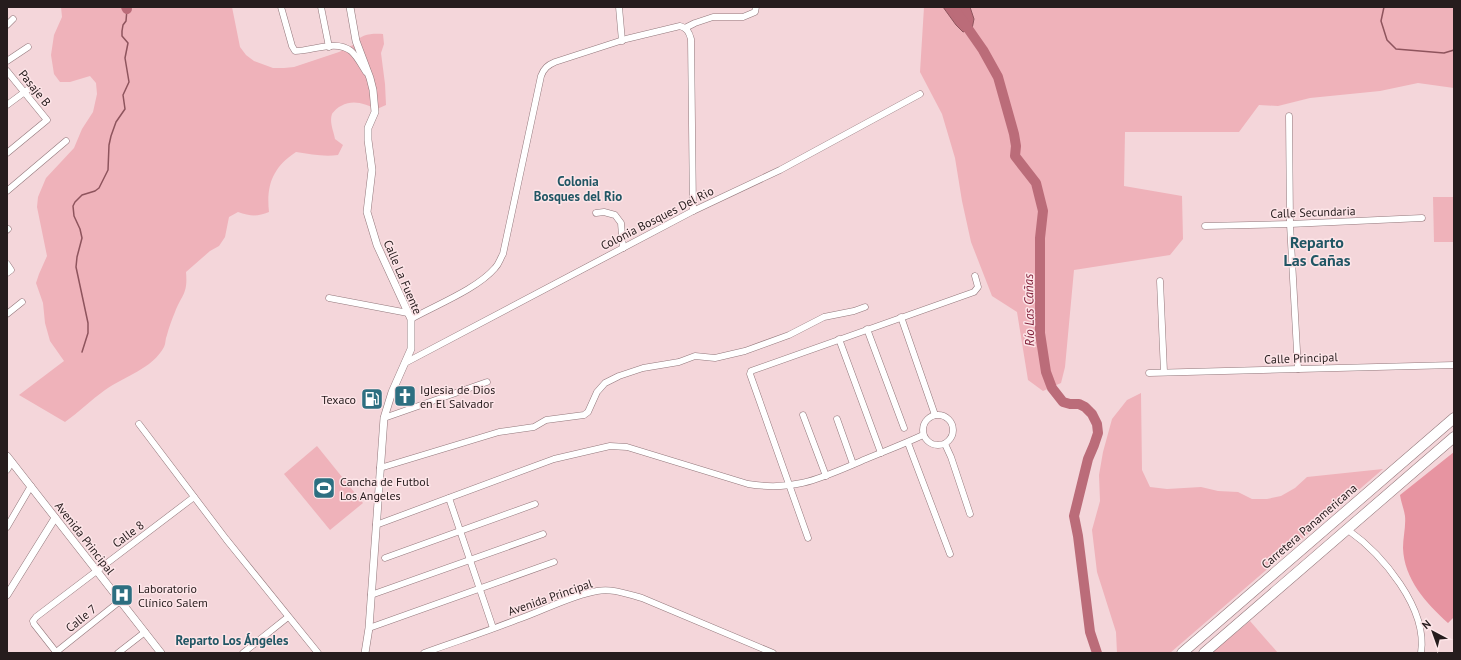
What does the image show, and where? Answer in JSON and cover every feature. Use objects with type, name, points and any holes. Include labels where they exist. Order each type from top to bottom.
[{"type":"highway","name":"Carretera Panamericana","points":[[1182,653],[1454,418]]},
{"type":"highway","points":[[1204,653],[1454,437]]},
{"type":"highway","points":[[1368,493],[1378,504]]},
{"type":"street","points":[[281,7],[292,46],[295,50],[304,51],[336,45],[346,48],[352,52],[370,78]]},
{"type":"street","points":[[321,7],[329,47]]},
{"type":"street","name":"Calle La Fuente","points":[[350,7],[356,41],[374,90],[375,112],[368,128],[372,170],[367,212],[377,245],[409,316],[411,349],[392,392],[384,418],[369,628],[365,652]]},
{"type":"street","points":[[619,7],[622,41]]},
{"type":"street","points":[[685,28],[713,17],[743,17],[755,12],[756,7]]},
{"type":"street","points":[[7,25],[13,19]]},
{"type":"street","points":[[329,298],[409,316],[474,285],[487,276],[497,267],[503,254],[541,76],[544,69],[556,62],[622,41],[680,26],[685,28],[691,39],[693,211]]},
{"type":"street","points":[[7,61],[28,47]]},
{"type":"street","name":"Pasaje B","points":[[7,71],[47,120],[7,153]]},
{"type":"street","points":[[7,105],[30,88]]},
{"type":"street","name":"Colonia Bosques Del Rio","points":[[405,363],[693,211],[780,170],[920,94]]},
{"type":"street","points":[[1289,116],[1290,224],[1298,369]]},
{"type":"street","points":[[7,190],[66,141]]},
{"type":"street","points":[[596,213],[604,212],[615,215],[621,223],[623,248]]},
{"type":"street","name":"Calle Secundaria","points":[[1205,226],[1422,218]]},
{"type":"street","points":[[7,264],[9,271]]},
{"type":"street","points":[[808,538],[750,374],[751,371],[974,292],[978,287],[975,276]]},
{"type":"street","points":[[1160,281],[1164,372]]},
{"type":"street","points":[[7,314],[22,302]]},
{"type":"street","points":[[380,468],[499,432],[534,427],[546,420],[584,415],[588,412],[597,392],[605,383],[619,376],[642,368],[679,362],[695,356],[715,358],[744,351],[789,335],[824,316],[854,311],[865,307]]},
{"type":"street","points":[[901,317],[935,415]]},
{"type":"street","points":[[867,329],[904,428]]},
{"type":"street","points":[[839,339],[881,453]]},
{"type":"street","name":"Calle Principal","points":[[1149,373],[1454,364]]},
{"type":"street","points":[[384,418],[487,382]]},
{"type":"street","points":[[803,415],[826,476]]},
{"type":"street","points":[[935,415],[946,417],[952,425],[952,436],[945,444],[935,445],[930,443],[923,435],[922,426],[924,422],[931,416],[935,415]]},
{"type":"street","points":[[837,419],[853,464]]},
{"type":"street","points":[[139,424],[194,497],[318,653]]},
{"type":"street","points":[[376,525],[554,459],[610,446],[627,447],[748,484],[767,487],[789,486],[805,483],[826,476],[908,443],[923,435]]},
{"type":"street","points":[[908,443],[950,554]]},
{"type":"street","points":[[945,444],[951,457],[970,514]]},
{"type":"street","points":[[7,470],[9,459]]},
{"type":"street","name":"Avenida Principal","points":[[9,459],[161,653]]},
{"type":"street","points":[[7,526],[31,486]]},
{"type":"street","name":"Calle 8","points":[[56,653],[34,624],[36,617],[194,497]]},
{"type":"street","points":[[449,498],[493,628]]},
{"type":"street","points":[[385,558],[535,504]]},
{"type":"street","points":[[7,595],[55,518]]},
{"type":"street","points":[[1348,530],[1369,547],[1391,572],[1406,595],[1420,626],[1422,644],[1421,653]]},
{"type":"street","points":[[371,595],[543,534]]},
{"type":"street","points":[[369,628],[554,562]]},
{"type":"street","name":"Avenida Principal","points":[[424,653],[516,621],[571,598],[607,590],[642,598],[773,653]]},
{"type":"street","name":"Calle 7","points":[[56,653],[120,601]]},
{"type":"street","points":[[243,653],[288,617]]},
{"type":"street","points":[[118,653],[145,632]]},
{"type":"shaded area","points":[[61,7],[232,7],[240,47],[246,55],[254,61],[273,68],[294,67],[339,52],[355,44],[363,36],[383,34],[384,44],[381,53],[386,105],[377,109],[359,103],[350,103],[335,110],[331,117],[332,127],[335,139],[343,145],[338,155],[333,156],[296,152],[288,158],[277,170],[270,185],[268,202],[269,212],[261,215],[254,215],[238,212],[229,217],[225,237],[219,246],[210,251],[186,272],[184,294],[166,336],[165,346],[159,355],[138,372],[105,390],[65,422],[19,395],[64,361],[50,341],[45,323],[43,303],[36,283],[47,256],[37,207],[38,197],[46,178],[74,148],[82,129],[93,112],[97,94],[96,83],[90,76],[70,82],[60,82],[54,74],[51,55],[54,35],[62,17]]},
{"type":"shaded area","points":[[924,7],[1454,7],[1454,88],[1418,83],[1380,91],[1310,98],[1278,106],[1259,105],[1239,132],[1125,132],[1124,186],[1182,196],[1183,239],[1170,255],[1074,270],[1065,367],[1061,383],[1043,391],[1028,380],[1017,312],[992,296],[971,242],[955,158],[942,114],[920,72]]},
{"type":"shaded area","points":[[943,7],[970,7],[974,19],[972,29],[963,32]]},
{"type":"shaded area","points":[[1433,197],[1454,197],[1454,242],[1434,242]]},
{"type":"shaded area","points":[[1141,393],[1142,470],[1150,487],[1167,489],[1201,487],[1218,491],[1238,492],[1252,499],[1267,499],[1281,496],[1295,488],[1307,477],[1383,469],[1170,653],[1117,653],[1116,632],[1097,572],[1092,530],[1100,501],[1099,475],[1103,452],[1112,419],[1127,400]]},
{"type":"shaded area","name":"Cancha de Futbol Los Angeles","points":[[317,446],[363,503],[330,530],[284,474]]},
{"type":"shaded area","points":[[1454,452],[1454,617],[1448,623],[1424,599],[1407,570],[1403,548],[1405,516],[1400,495]]},
{"type":"shaded area","points":[[1250,621],[1278,653],[1211,653]]},
{"type":"waterway","name":"Río Las Cañas","points":[[953,7],[983,50],[998,77],[1014,134],[1016,146],[1015,156],[1036,183],[1043,211],[1040,238],[1040,333],[1046,372],[1052,388],[1063,402],[1079,404],[1085,407],[1092,414],[1097,424],[1098,433],[1088,459],[1074,516],[1078,536],[1090,632],[1097,653]]},
{"type":"waterway","points":[[1384,7],[1381,21],[1387,40],[1396,49],[1444,53],[1454,50]]},
{"type":"waterway","points":[[82,352],[88,333],[88,323],[76,267],[82,238],[74,216],[73,206],[82,195],[95,191],[99,188],[108,170],[109,145],[111,136],[116,122],[125,109],[123,95],[129,82],[125,58],[128,43],[122,36],[122,31],[123,25],[126,21],[127,9]]},
{"type":"place","name":"Iglesia de Dios en El Salvador","points":[[405,396]]},
{"type":"place","name":"Texaco","points":[[372,399]]},
{"type":"place","name":"Cancha de Futbol Los Angeles","points":[[324,488]]},
{"type":"place","name":"Laboratorio Clínico Salem","points":[[122,595]]},
{"type":"district","name":"Colonia Bosques del Rio","points":[[578,188]]},
{"type":"district","name":"Reparto Las Cañas","points":[[1317,251]]},
{"type":"district","name":"Reparto Los Ángeles","points":[[232,640]]}]
